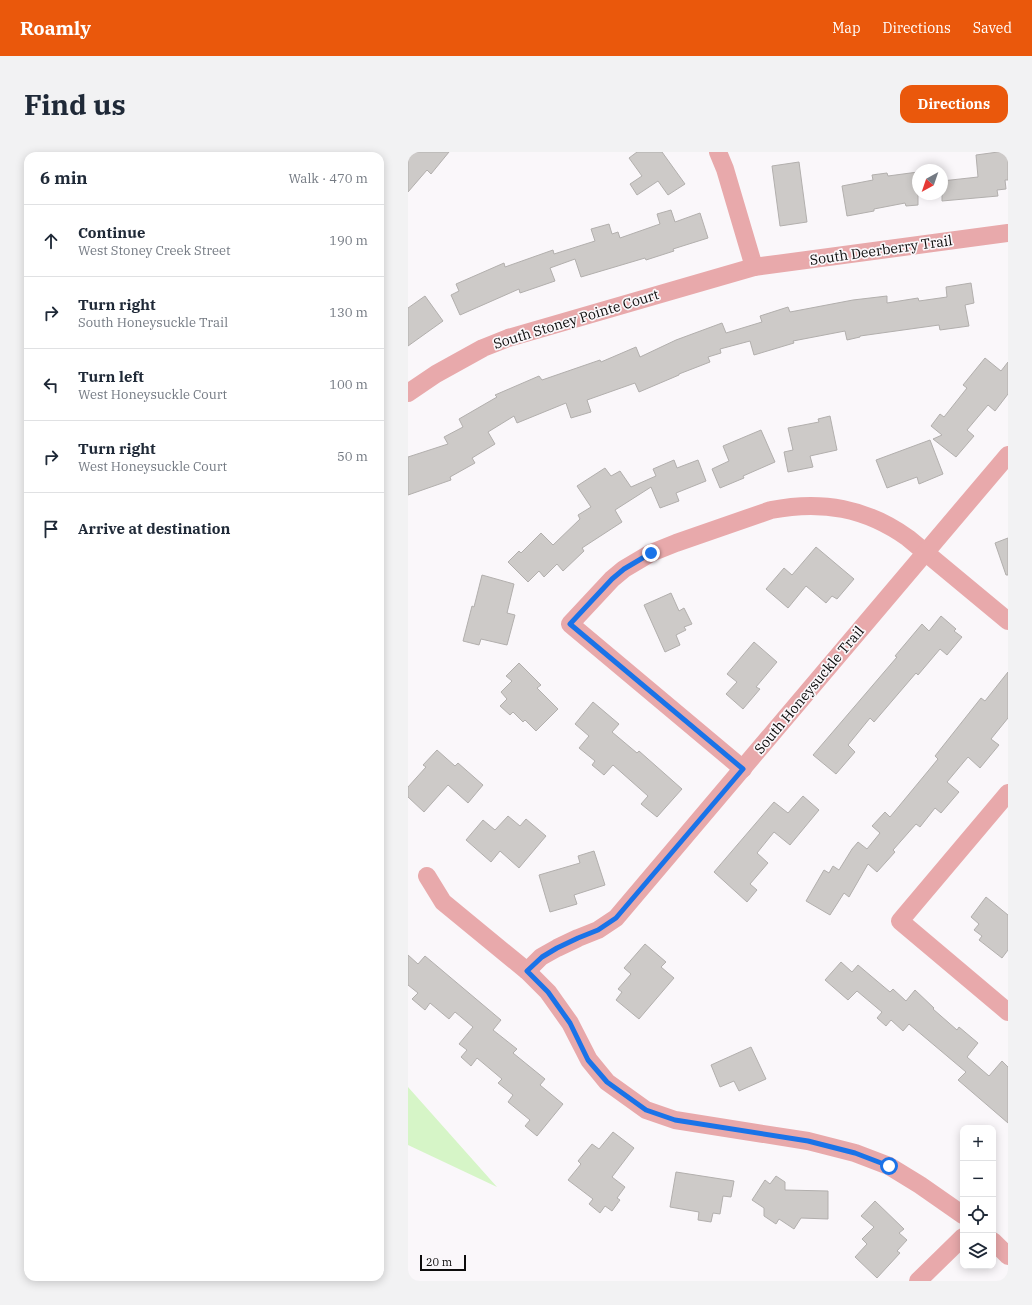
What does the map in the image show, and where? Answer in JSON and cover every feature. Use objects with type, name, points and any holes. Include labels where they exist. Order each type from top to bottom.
[{"type":"street","points":[[718,152],[725,169],[754,267]]},
{"type":"street","name":"South Deerberry Trail","points":[[754,267],[1008,233]]},
{"type":"street","name":"South Stoney Pointe Court","points":[[408,393],[436,374],[483,348],[508,338],[754,267]]},
{"type":"street","name":"South Honeysuckle Trail","points":[[527,971],[542,957],[557,948],[598,930],[616,918],[1008,455]]},
{"type":"street","points":[[743,769],[570,624],[612,579],[624,569],[651,553],[771,510],[786,507],[808,506],[859,512],[883,521],[893,527],[1008,621]]},
{"type":"street","points":[[1008,793],[900,921],[1008,1012]]},
{"type":"street","points":[[427,876],[443,902],[527,971],[548,992],[570,1023],[588,1060],[607,1082],[646,1110],[675,1120],[808,1141],[855,1153],[889,1166],[920,1185],[960,1214]]},
{"type":"street","points":[[918,1281],[960,1240]]},
{"type":"street","points":[[996,1245],[1008,1256]]},
{"type":"green space","points":[[408,1087],[497,1187],[408,1145]]},
{"type":"building","points":[[408,152],[449,152],[431,174],[427,170],[408,192]]},
{"type":"building","points":[[637,152],[662,152],[685,184],[668,195],[658,181],[637,195],[630,184],[642,176],[629,158]]},
{"type":"building","points":[[1008,152],[1008,180],[1005,180],[1006,189],[997,190],[998,196],[942,201],[948,200],[948,180],[978,177],[976,155]]},
{"type":"building","points":[[799,162],[807,222],[780,226],[772,166]]},
{"type":"building","points":[[887,173],[888,176],[912,173],[912,200],[918,200],[918,205],[906,206],[905,203],[847,216],[842,186],[873,180],[872,175]]},
{"type":"building","points":[[671,210],[675,222],[700,213],[708,238],[673,249],[674,251],[646,260],[645,258],[581,277],[575,259],[550,268],[555,281],[520,293],[519,289],[460,315],[451,295],[459,291],[456,284],[504,263],[505,267],[553,250],[554,254],[595,241],[591,229],[609,224],[612,234],[618,232],[620,238],[660,224],[657,214]]},
{"type":"building","points":[[971,283],[974,303],[965,305],[969,326],[940,330],[939,325],[860,336],[847,340],[845,331],[793,341],[794,343],[754,355],[750,341],[720,349],[721,353],[708,357],[710,362],[639,392],[635,383],[587,400],[591,412],[571,418],[566,403],[517,423],[514,416],[488,432],[495,444],[472,458],[475,463],[450,477],[451,480],[408,495],[408,457],[448,444],[444,437],[463,427],[459,419],[497,397],[495,395],[539,376],[542,380],[600,360],[601,362],[636,347],[640,357],[676,340],[722,323],[726,333],[762,322],[760,316],[788,307],[790,312],[853,300],[887,296],[887,303],[918,298],[919,301],[947,297],[946,287]]},
{"type":"building","points":[[425,296],[443,321],[408,346],[408,308]]},
{"type":"building","points":[[985,358],[1001,371],[1008,362],[1008,394],[995,411],[988,405],[967,430],[974,436],[956,457],[933,439],[942,435],[931,426],[940,414],[944,417],[967,388],[963,385]]},
{"type":"building","points":[[830,416],[837,450],[810,456],[813,467],[788,472],[784,452],[793,450],[788,428],[819,422],[818,419]]},
{"type":"building","points":[[761,430],[775,462],[743,476],[744,478],[720,488],[712,469],[729,461],[723,446]]},
{"type":"building","points":[[930,440],[943,474],[919,484],[917,477],[887,488],[876,460]]},
{"type":"building","points":[[674,460],[677,468],[698,460],[706,481],[676,493],[679,501],[660,508],[651,487],[615,510],[622,522],[582,548],[584,551],[563,571],[557,564],[544,577],[539,571],[528,582],[508,562],[519,551],[521,553],[541,533],[553,545],[580,519],[578,515],[591,507],[577,486],[605,468],[611,476],[620,471],[631,487],[656,476],[653,469]]},
{"type":"building","points":[[1008,538],[1008,575],[1006,575],[995,543]]},
{"type":"building","points":[[816,547],[854,579],[837,599],[832,596],[826,603],[806,586],[788,608],[766,589],[784,568],[792,575]]},
{"type":"building","points":[[482,575],[514,584],[507,613],[515,615],[507,645],[481,639],[479,645],[463,641]]},
{"type":"building","points":[[671,593],[679,611],[684,608],[692,624],[684,627],[686,630],[676,635],[680,645],[665,652],[644,605]]},
{"type":"building","points":[[941,616],[956,629],[954,631],[962,637],[947,655],[940,649],[918,675],[916,673],[874,722],[870,718],[848,745],[855,752],[836,774],[813,755],[897,657],[895,656],[922,624],[929,631]]},
{"type":"building","points":[[754,642],[777,662],[756,687],[760,689],[743,709],[726,694],[737,682],[727,674]]},
{"type":"building","points":[[519,663],[541,685],[537,688],[558,709],[536,731],[525,720],[523,722],[513,712],[510,715],[500,706],[507,699],[501,692],[512,681],[506,676]]},
{"type":"building","points":[[1008,672],[1008,718],[991,739],[999,745],[980,768],[968,757],[947,782],[959,792],[941,813],[935,808],[920,827],[916,824],[893,850],[895,852],[877,872],[868,864],[849,897],[844,893],[830,915],[806,901],[824,870],[829,873],[833,866],[839,870],[858,842],[867,849],[880,833],[872,826],[885,812],[890,817],[938,759],[935,756],[981,698],[985,701]]},
{"type":"building","points":[[593,702],[619,724],[612,732],[637,753],[639,751],[682,789],[657,817],[641,804],[648,796],[613,765],[604,775],[592,765],[595,761],[579,748],[589,736],[575,724]]},
{"type":"building","points":[[437,750],[455,766],[458,763],[483,785],[468,803],[448,785],[424,812],[408,797],[408,787],[426,767],[423,765]]},
{"type":"building","points":[[803,796],[819,810],[790,845],[774,832],[757,853],[768,863],[750,884],[757,890],[747,902],[714,872],[774,802],[788,813]]},
{"type":"building","points":[[508,816],[520,826],[526,819],[546,836],[519,868],[500,851],[491,862],[466,840],[483,820],[495,830]]},
{"type":"building","points":[[594,851],[605,885],[574,895],[577,904],[550,912],[539,875],[580,863],[578,856]]},
{"type":"building","points":[[986,897],[1008,915],[1008,950],[1002,958],[979,940],[982,936],[974,930],[979,924],[971,917]]},
{"type":"building","points":[[645,944],[666,962],[661,967],[674,978],[639,1019],[616,1000],[622,992],[618,989],[631,974],[624,968]]},
{"type":"building","points":[[408,955],[418,964],[425,956],[501,1020],[493,1030],[517,1049],[513,1053],[545,1079],[540,1085],[563,1104],[537,1136],[525,1126],[530,1120],[508,1102],[513,1095],[498,1083],[502,1079],[477,1058],[471,1066],[461,1057],[467,1050],[459,1044],[473,1027],[455,1012],[449,1019],[430,1003],[425,1010],[412,999],[418,993],[408,985]]},
{"type":"building","points":[[841,962],[852,972],[858,965],[890,992],[893,989],[906,1001],[915,990],[934,1008],[933,1009],[957,1030],[959,1027],[978,1043],[967,1057],[989,1076],[1002,1061],[1008,1067],[1008,1123],[958,1080],[966,1072],[909,1024],[903,1031],[891,1020],[886,1026],[877,1018],[882,1012],[857,991],[848,1000],[825,980]]},
{"type":"building","points":[[751,1047],[766,1079],[739,1091],[734,1081],[720,1087],[711,1065]]},
{"type":"building","points":[[613,1132],[634,1148],[612,1177],[625,1187],[617,1198],[620,1200],[612,1211],[605,1206],[600,1213],[589,1204],[593,1199],[568,1180],[581,1164],[578,1161],[592,1144],[599,1149]]},
{"type":"building","points":[[676,1172],[734,1181],[731,1197],[723,1196],[720,1214],[713,1213],[711,1222],[698,1220],[699,1212],[670,1207]]},
{"type":"building","points":[[776,1176],[785,1182],[785,1190],[828,1191],[828,1219],[801,1218],[794,1229],[779,1219],[776,1224],[764,1216],[764,1208],[752,1200],[765,1180],[770,1184]]},
{"type":"building","points":[[875,1201],[904,1229],[899,1233],[907,1240],[897,1251],[900,1253],[877,1278],[855,1257],[867,1244],[862,1239],[874,1227],[861,1216]]},
{"type":"route","points":[[651,553],[624,569],[612,579],[570,624],[743,769],[616,918],[598,930],[557,948],[542,957],[527,971],[548,992],[570,1023],[588,1060],[607,1082],[623,1095],[646,1110],[675,1120],[808,1141],[855,1153],[889,1166]]}]
